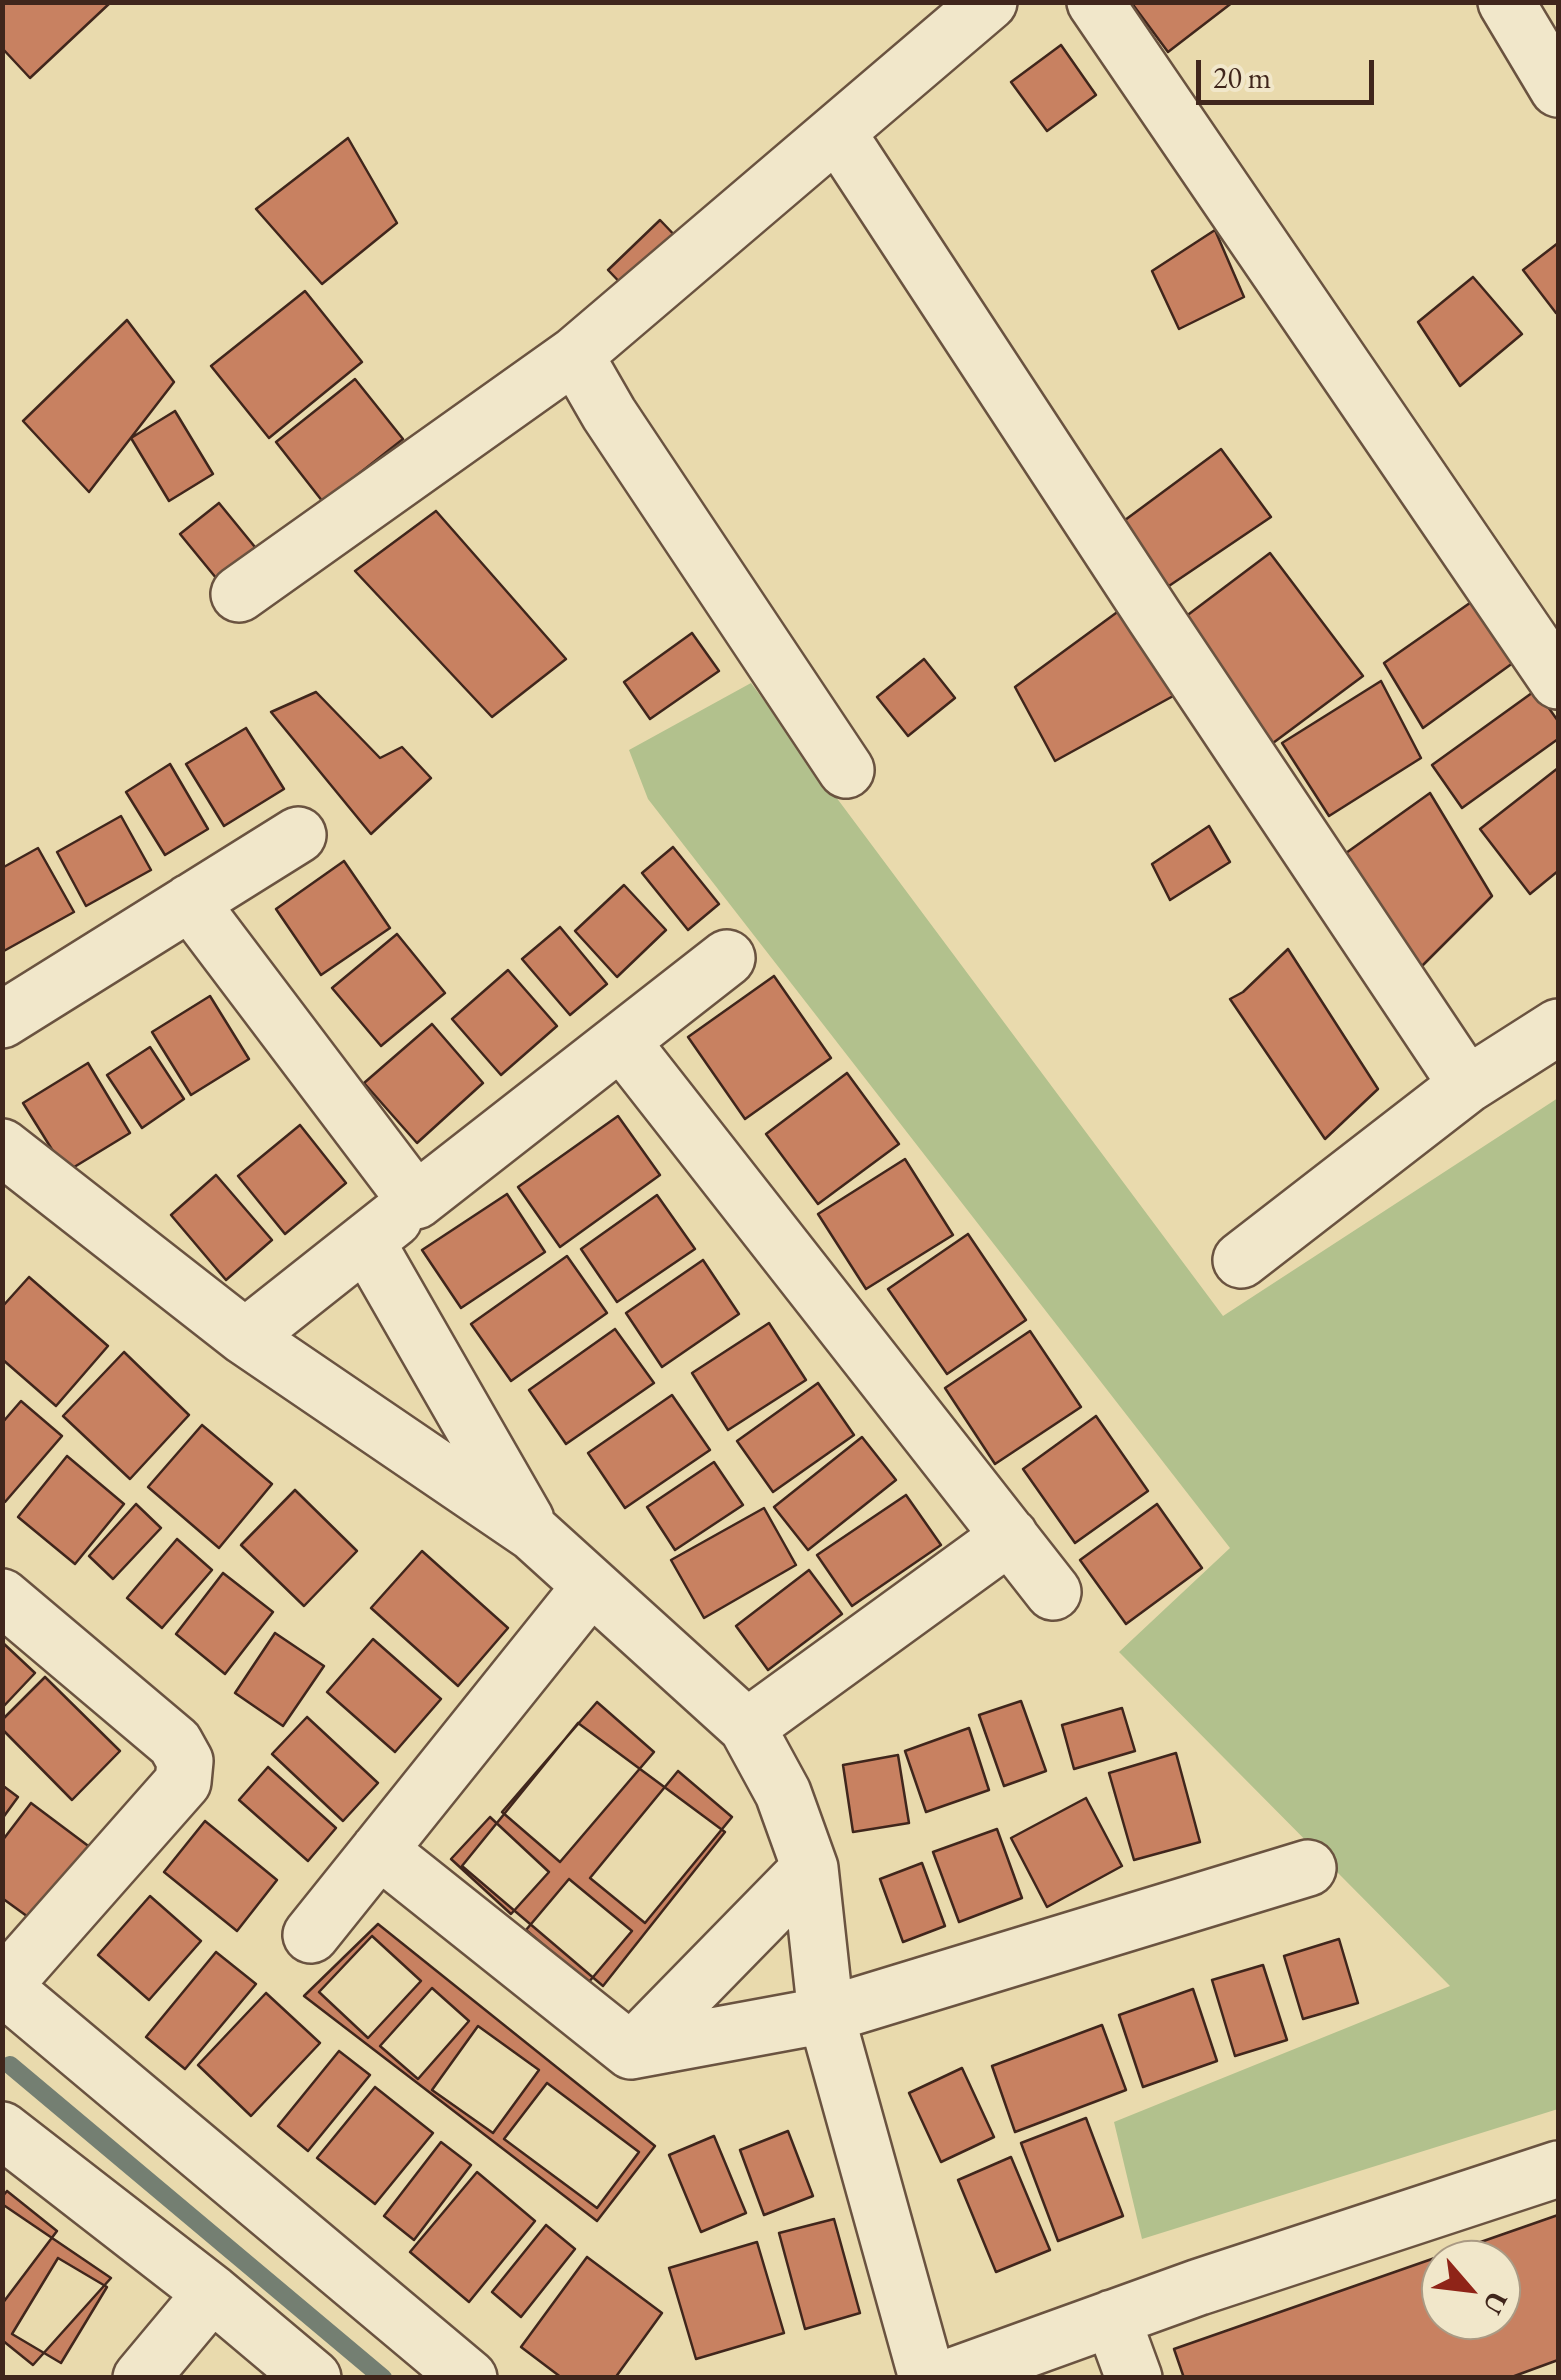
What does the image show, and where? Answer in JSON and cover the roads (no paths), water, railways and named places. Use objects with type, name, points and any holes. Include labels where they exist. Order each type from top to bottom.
[{"type":"street","points":[[239,594],[575,356],[990,2]]},
{"type":"street","points":[[1096,2],[1558,680]]},
{"type":"street","points":[[1506,2],[1558,90]]},
{"type":"street","points":[[837,132],[1143,600],[1468,1084]]},
{"type":"street","points":[[575,356],[609,414],[846,770]]},
{"type":"street","points":[[2,1020],[298,835]]},
{"type":"street","points":[[190,902],[416,1201]]},
{"type":"street","points":[[245,1337],[728,958]]},
{"type":"street","points":[[1241,1260],[1468,1084],[1558,1028]]},
{"type":"street","points":[[620,1041],[1052,1592]]},
{"type":"street","points":[[2,1147],[245,1337],[532,1532],[747,1727],[783,1794],[810,1868],[826,2015],[926,2378]]},
{"type":"street","points":[[366,1241],[532,1532]]},
{"type":"street","points":[[747,1727],[1010,1536]]},
{"type":"street","points":[[311,1935],[591,1586]]},
{"type":"street","points":[[2,1597],[175,1742],[185,1762],[183,1782],[3,1986],[469,2378]]},
{"type":"street","points":[[380,1850],[631,2052],[826,2015],[1308,1868]]},
{"type":"street","points":[[631,2052],[810,1868]]},
{"type":"street","points":[[2,2130],[212,2293],[313,2378]]},
{"type":"street","points":[[947,2378],[1112,2318],[1558,2169]]},
{"type":"street","points":[[141,2378],[212,2293]]},
{"type":"street","points":[[1112,2318],[1134,2378]]},
{"type":"waterway","points":[[10,2065],[383,2378]]}]
